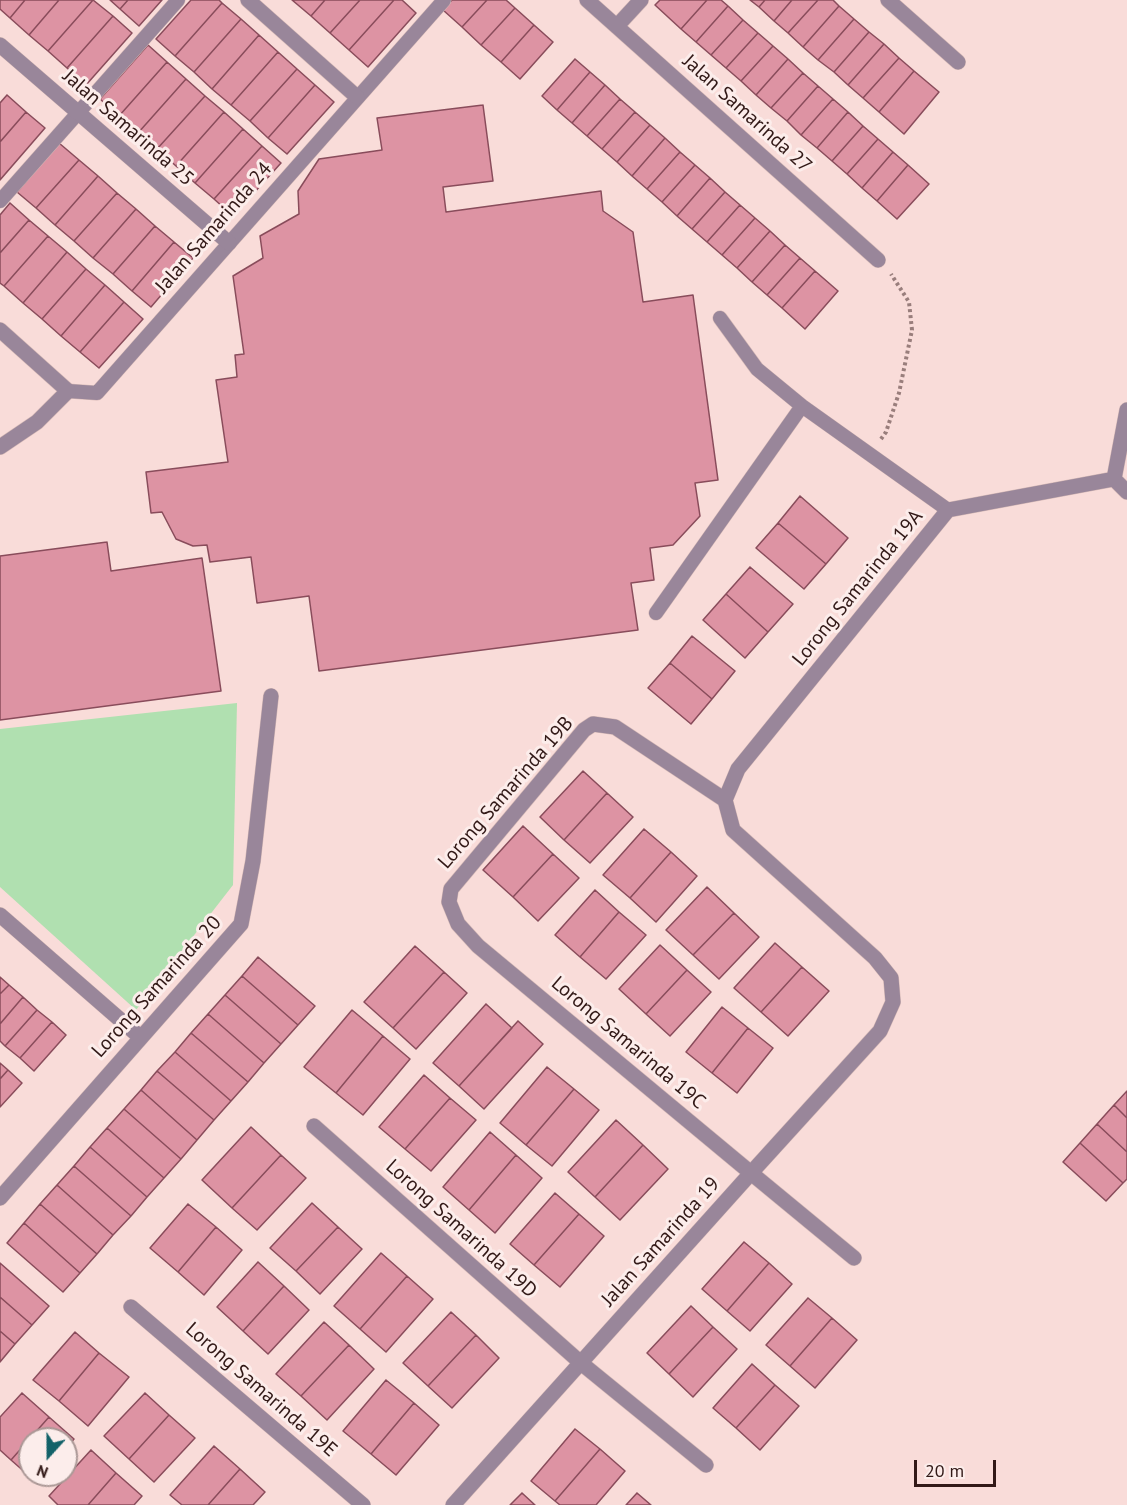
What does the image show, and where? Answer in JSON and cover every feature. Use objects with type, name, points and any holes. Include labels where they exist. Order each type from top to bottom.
[{"type":"street","points":[[248,0],[357,97]]},
{"type":"street","name":"Jalan Samarinda 27","points":[[587,0],[878,260]]},
{"type":"street","points":[[617,26],[641,0]]},
{"type":"street","points":[[888,0],[958,62]]},
{"type":"street","name":"Jalan Samarinda 25","points":[[0,45],[229,243]]},
{"type":"street","points":[[0,330],[68,391],[37,422],[0,447]]},
{"type":"street","points":[[1127,410],[1114,479],[1127,492]]},
{"type":"street","name":"Lorong Samarinda 19A","points":[[725,800],[738,769],[948,510],[1114,479]]},
{"type":"street","name":"Lorong Samarinda 20","points":[[3,1188],[241,924],[253,861],[271,696]]},
{"type":"street","name":"Lorong Samarinda 19B","points":[[478,946],[458,924],[449,902],[451,889],[584,730],[593,724],[615,727],[725,800]]},
{"type":"street","name":"Jalan Samarinda 19","points":[[453,1505],[880,1031],[892,1002],[891,978],[875,958],[733,830],[725,800]]},
{"type":"street","points":[[0,915],[140,1037]]},
{"type":"street","name":"Lorong Samarinda 19C","points":[[478,946],[854,1258]]},
{"type":"street","name":"Lorong Samarinda 19D","points":[[314,1125],[581,1363],[706,1465]]},
{"type":"street","name":"Lorong Samarinda 19E","points":[[131,1307],[363,1505]]},
{"type":"lane","points":[[0,201],[178,0]]},
{"type":"lane","name":"Jalan Samarinda 24","points":[[68,391],[97,393],[444,0]]},
{"type":"lane","points":[[720,318],[757,369],[802,406],[948,510]]},
{"type":"lane","points":[[656,613],[802,406]]},
{"type":"path","points":[[868,453],[886,432],[899,393],[912,330],[909,302],[878,260]]},
{"type":"green space","points":[[237,703],[233,885],[136,1010],[0,887],[0,729]]},
{"type":"building","points":[[0,0],[25,0],[10,18],[0,9]]},
{"type":"building","points":[[25,0],[59,0],[29,35],[10,18]]},
{"type":"building","points":[[59,0],[93,0],[48,51],[29,35]]},
{"type":"building","points":[[93,0],[113,16],[67,68],[48,51]]},
{"type":"building","points":[[110,0],[128,0],[120,9]]},
{"type":"building","points":[[128,0],[162,0],[139,26],[120,9]]},
{"type":"building","points":[[191,0],[219,0],[222,3],[175,56],[156,39]]},
{"type":"building","points":[[292,0],[325,0],[311,16]]},
{"type":"building","points":[[325,0],[360,0],[330,33],[311,16]]},
{"type":"building","points":[[360,0],[394,0],[349,50],[330,33]]},
{"type":"building","points":[[394,0],[402,0],[416,13],[368,67],[349,50]]},
{"type":"building","points":[[452,0],[487,0],[462,27],[443,10]]},
{"type":"building","points":[[487,0],[506,0],[515,8],[481,45],[462,27]]},
{"type":"building","points":[[660,0],[707,0],[681,29],[655,5]]},
{"type":"building","points":[[707,0],[721,0],[728,6],[696,42],[681,29]]},
{"type":"building","points":[[750,0],[765,0],[759,7]]},
{"type":"building","points":[[765,0],[792,0],[774,21],[759,7]]},
{"type":"building","points":[[792,0],[818,0],[788,33],[774,21]]},
{"type":"building","points":[[818,0],[833,0],[839,6],[803,47],[788,33]]},
{"type":"building","points":[[222,3],[241,19],[194,72],[175,56]]},
{"type":"building","points":[[728,6],[743,20],[711,55],[696,42]]},
{"type":"building","points":[[839,6],[854,19],[818,60],[803,47]]},
{"type":"building","points":[[515,8],[534,25],[501,62],[481,45]]},
{"type":"building","points":[[113,16],[132,33],[86,85],[67,68]]},
{"type":"building","points":[[241,19],[259,35],[212,89],[194,72]]},
{"type":"building","points":[[854,19],[869,32],[834,72],[818,60]]},
{"type":"building","points":[[743,20],[758,33],[726,68],[711,55]]},
{"type":"building","points":[[534,25],[553,42],[520,79],[501,62]]},
{"type":"building","points":[[869,32],[884,44],[848,85],[834,72]]},
{"type":"building","points":[[758,33],[773,46],[741,81],[726,68]]},
{"type":"building","points":[[259,35],[278,52],[231,105],[212,89]]},
{"type":"building","points":[[884,44],[899,58],[863,98],[848,85]]},
{"type":"building","points":[[148,45],[167,62],[119,116],[100,99]]},
{"type":"building","points":[[773,46],[788,59],[756,95],[741,81]]},
{"type":"building","points":[[278,52],[297,69],[250,121],[231,105]]},
{"type":"building","points":[[899,58],[914,71],[879,112],[863,98]]},
{"type":"building","points":[[575,59],[590,72],[557,110],[542,96]]},
{"type":"building","points":[[788,59],[803,73],[771,108],[756,95]]},
{"type":"building","points":[[167,62],[186,79],[138,133],[119,116]]},
{"type":"building","points":[[297,69],[315,85],[268,138],[250,121]]},
{"type":"building","points":[[914,71],[939,92],[904,134],[879,112]]},
{"type":"building","points":[[590,72],[605,85],[572,123],[557,110]]},
{"type":"building","points":[[803,73],[818,86],[787,121],[771,108]]},
{"type":"building","points":[[186,79],[205,96],[157,149],[138,133]]},
{"type":"building","points":[[315,85],[334,102],[287,154],[268,138]]},
{"type":"building","points":[[605,85],[620,99],[587,136],[572,123]]},
{"type":"building","points":[[818,86],[833,99],[801,135],[787,121]]},
{"type":"building","points":[[7,95],[26,112],[0,142],[0,103]]},
{"type":"building","points":[[205,96],[224,112],[176,166],[157,149]]},
{"type":"building","points":[[620,99],[635,112],[602,149],[587,136]]},
{"type":"building","points":[[833,99],[848,112],[817,148],[801,135]]},
{"type":"building","points":[[483,105],[493,181],[443,187],[446,212],[601,191],[603,211],[633,232],[643,302],[693,295],[718,480],[695,483],[700,516],[673,545],[650,548],[654,580],[631,583],[638,630],[319,671],[309,596],[257,603],[251,557],[210,562],[207,545],[193,546],[176,539],[162,512],[151,513],[146,472],[228,462],[216,380],[237,377],[235,355],[244,354],[233,276],[263,258],[260,236],[299,214],[298,191],[319,159],[382,150],[377,118]]},
{"type":"building","points":[[26,112],[45,128],[0,180],[0,142]]},
{"type":"building","points":[[224,112],[243,129],[195,183],[176,166]]},
{"type":"building","points":[[635,112],[650,125],[617,162],[602,149]]},
{"type":"building","points":[[848,112],[863,126],[832,161],[817,148]]},
{"type":"building","points":[[650,125],[665,138],[632,176],[617,162]]},
{"type":"building","points":[[863,126],[878,139],[847,174],[832,161]]},
{"type":"building","points":[[243,129],[262,146],[214,199],[195,183]]},
{"type":"building","points":[[665,138],[680,152],[647,189],[632,176]]},
{"type":"building","points":[[878,139],[893,152],[862,188],[847,174]]},
{"type":"building","points":[[59,143],[79,160],[36,208],[17,192]]},
{"type":"building","points":[[262,146],[281,163],[233,216],[214,199]]},
{"type":"building","points":[[680,152],[695,165],[662,202],[647,189]]},
{"type":"building","points":[[893,152],[908,165],[877,201],[862,188]]},
{"type":"building","points":[[79,160],[98,176],[55,225],[36,208]]},
{"type":"building","points":[[695,165],[710,178],[677,216],[662,202]]},
{"type":"building","points":[[908,165],[929,184],[897,219],[877,201]]},
{"type":"building","points":[[98,176],[117,193],[74,241],[55,225]]},
{"type":"building","points":[[710,178],[725,192],[692,229],[677,216]]},
{"type":"building","points":[[725,192],[740,205],[707,242],[692,229]]},
{"type":"building","points":[[117,193],[136,209],[93,258],[74,241]]},
{"type":"building","points":[[10,203],[29,220],[0,253],[0,215]]},
{"type":"building","points":[[740,205],[755,218],[722,255],[707,242]]},
{"type":"building","points":[[136,209],[155,226],[113,274],[93,258]]},
{"type":"building","points":[[755,218],[770,231],[737,268],[722,255]]},
{"type":"building","points":[[29,220],[48,236],[4,286],[0,283],[0,253]]},
{"type":"building","points":[[155,226],[174,242],[132,291],[113,274]]},
{"type":"building","points":[[770,231],[785,245],[752,282],[737,268]]},
{"type":"building","points":[[48,236],[67,252],[23,303],[4,286]]},
{"type":"building","points":[[174,242],[193,258],[151,307],[132,291]]},
{"type":"building","points":[[785,245],[800,258],[767,295],[752,282]]},
{"type":"building","points":[[67,252],[86,269],[42,319],[23,303]]},
{"type":"building","points":[[800,258],[815,271],[782,308],[767,295]]},
{"type":"building","points":[[86,269],[105,285],[61,336],[42,319]]},
{"type":"building","points":[[815,271],[838,291],[805,329],[782,308]]},
{"type":"building","points":[[105,285],[124,302],[80,352],[61,336]]},
{"type":"building","points":[[124,302],[143,319],[99,368],[80,352]]},
{"type":"building","points":[[800,496],[848,538],[826,564],[778,523]]},
{"type":"building","points":[[778,523],[826,564],[804,589],[756,548]]},
{"type":"building","points":[[107,542],[111,571],[202,558],[221,691],[0,720],[0,556]]},
{"type":"building","points":[[750,567],[793,604],[768,632],[726,594]]},
{"type":"building","points":[[726,594],[768,632],[745,658],[703,620]]},
{"type":"building","points":[[692,636],[735,671],[712,699],[670,663]]},
{"type":"building","points":[[670,663],[712,699],[691,724],[648,688]]},
{"type":"building","points":[[583,771],[607,793],[564,840],[540,817]]},
{"type":"building","points":[[607,793],[633,817],[590,863],[564,840]]},
{"type":"building","points":[[523,826],[553,854],[513,897],[483,870]]},
{"type":"building","points":[[644,829],[671,852],[630,898],[603,875]]},
{"type":"building","points":[[671,852],[697,876],[656,922],[630,898]]},
{"type":"building","points":[[553,854],[579,878],[538,921],[513,897]]},
{"type":"building","points":[[707,887],[734,913],[693,955],[666,930]]},
{"type":"building","points":[[595,890],[619,912],[580,957],[555,935]]},
{"type":"building","points":[[619,912],[646,935],[606,979],[580,957]]},
{"type":"building","points":[[734,913],[759,937],[719,979],[693,955]]},
{"type":"building","points":[[775,943],[802,967],[761,1012],[734,988]]},
{"type":"building","points":[[660,945],[687,970],[646,1014],[619,989]]},
{"type":"building","points":[[415,946],[444,972],[393,1028],[364,1002]]},
{"type":"building","points":[[258,957],[315,1006],[298,1025],[242,976]]},
{"type":"building","points":[[802,967],[829,991],[788,1036],[761,1012]]},
{"type":"building","points":[[687,970],[711,992],[670,1036],[646,1014]]},
{"type":"building","points":[[444,972],[467,993],[416,1049],[393,1028]]},
{"type":"building","points":[[242,976],[298,1025],[281,1044],[225,995]]},
{"type":"building","points":[[0,977],[9,985],[0,994]]},
{"type":"building","points":[[9,985],[23,997],[0,1024],[0,994]]},
{"type":"building","points":[[225,995],[281,1044],[264,1063],[208,1014]]},
{"type":"building","points":[[23,997],[37,1010],[5,1046],[0,1041],[0,1024]]},
{"type":"building","points":[[486,1004],[512,1028],[459,1086],[433,1063]]},
{"type":"building","points":[[722,1007],[748,1028],[712,1073],[686,1052]]},
{"type":"building","points":[[37,1010],[52,1022],[20,1058],[5,1046]]},
{"type":"building","points":[[352,1010],[383,1036],[336,1093],[304,1067]]},
{"type":"building","points":[[208,1014],[264,1063],[248,1082],[191,1033]]},
{"type":"building","points":[[518,1021],[543,1044],[484,1109],[459,1086]]},
{"type":"building","points":[[52,1022],[66,1035],[34,1071],[20,1058]]},
{"type":"building","points":[[748,1028],[773,1048],[737,1093],[712,1073]]},
{"type":"building","points":[[191,1033],[248,1082],[231,1101],[175,1052]]},
{"type":"building","points":[[383,1036],[410,1059],[363,1115],[336,1093]]},
{"type":"building","points":[[175,1052],[231,1101],[214,1120],[157,1071]]},
{"type":"building","points":[[0,1063],[8,1070],[0,1079]]},
{"type":"building","points":[[547,1067],[574,1089],[526,1145],[500,1123]]},
{"type":"building","points":[[8,1070],[22,1083],[0,1107],[0,1079]]},
{"type":"building","points":[[157,1071],[214,1120],[197,1140],[141,1090]]},
{"type":"building","points":[[424,1075],[450,1098],[405,1149],[379,1127]]},
{"type":"building","points":[[574,1089],[599,1110],[552,1166],[526,1145]]},
{"type":"building","points":[[141,1090],[197,1140],[181,1159],[124,1109]]},
{"type":"building","points":[[1127,1091],[1127,1118],[1114,1105]]},
{"type":"building","points":[[450,1098],[476,1120],[431,1171],[405,1149]]},
{"type":"building","points":[[1114,1105],[1127,1118],[1127,1152],[1097,1124]]},
{"type":"building","points":[[124,1109],[181,1159],[164,1178],[107,1128]]},
{"type":"building","points":[[616,1120],[643,1145],[595,1197],[568,1172]]},
{"type":"building","points":[[1097,1124],[1127,1152],[1127,1179],[1123,1183],[1080,1143]]},
{"type":"building","points":[[251,1127],[281,1155],[232,1208],[202,1180]]},
{"type":"building","points":[[107,1128],[164,1178],[147,1197],[90,1147]]},
{"type":"building","points":[[490,1132],[516,1155],[469,1210],[443,1187]]},
{"type":"building","points":[[1080,1143],[1123,1183],[1106,1201],[1063,1162]]},
{"type":"building","points":[[643,1145],[668,1169],[620,1220],[595,1197]]},
{"type":"building","points":[[90,1147],[147,1197],[131,1216],[74,1166]]},
{"type":"building","points":[[281,1155],[306,1178],[257,1230],[232,1208]]},
{"type":"building","points":[[516,1155],[542,1178],[495,1233],[469,1210]]},
{"type":"building","points":[[74,1166],[131,1216],[113,1235],[57,1185]]},
{"type":"building","points":[[57,1185],[113,1235],[97,1254],[40,1204]]},
{"type":"building","points":[[555,1193],[579,1214],[534,1265],[510,1244]]},
{"type":"building","points":[[312,1203],[338,1227],[296,1271],[270,1248]]},
{"type":"building","points":[[40,1204],[97,1254],[80,1273],[24,1223]]},
{"type":"building","points":[[188,1204],[216,1227],[178,1272],[150,1248]]},
{"type":"building","points":[[579,1214],[604,1236],[560,1287],[534,1265]]},
{"type":"building","points":[[24,1223],[80,1273],[63,1292],[7,1243]]},
{"type":"building","points":[[216,1227],[242,1250],[204,1295],[178,1272]]},
{"type":"building","points":[[338,1227],[362,1249],[320,1294],[296,1271]]},
{"type":"building","points":[[744,1242],[769,1263],[727,1311],[702,1289]]},
{"type":"building","points":[[381,1253],[407,1276],[360,1329],[334,1306]]},
{"type":"building","points":[[258,1262],[284,1286],[243,1331],[217,1307]]},
{"type":"building","points":[[0,1263],[49,1306],[32,1325],[0,1297]]},
{"type":"building","points":[[769,1263],[792,1284],[750,1331],[727,1311]]},
{"type":"building","points":[[407,1276],[433,1299],[386,1352],[360,1329]]},
{"type":"building","points":[[284,1286],[309,1310],[268,1354],[243,1331]]},
{"type":"building","points":[[0,1297],[32,1325],[15,1344],[0,1331]]},
{"type":"building","points":[[808,1298],[832,1318],[790,1366],[766,1345]]},
{"type":"building","points":[[691,1306],[713,1327],[669,1374],[647,1353]]},
{"type":"building","points":[[451,1312],[476,1335],[428,1386],[403,1363]]},
{"type":"building","points":[[832,1318],[857,1340],[815,1388],[790,1366]]},
{"type":"building","points":[[324,1322],[349,1345],[301,1396],[276,1374]]},
{"type":"building","points":[[713,1327],[737,1349],[693,1397],[669,1374]]},
{"type":"building","points":[[0,1331],[15,1344],[0,1362]]},
{"type":"building","points":[[75,1332],[99,1353],[59,1401],[33,1380]]},
{"type":"building","points":[[476,1335],[499,1358],[452,1408],[428,1386]]},
{"type":"building","points":[[349,1345],[374,1369],[327,1420],[301,1396]]},
{"type":"building","points":[[99,1353],[129,1377],[88,1426],[59,1401]]},
{"type":"building","points":[[752,1364],[775,1385],[736,1428],[713,1408]]},
{"type":"building","points":[[386,1380],[414,1403],[371,1454],[343,1431]]},
{"type":"building","points":[[775,1385],[799,1406],[760,1450],[736,1428]]},
{"type":"building","points":[[22,1393],[49,1417],[40,1427],[18,1427],[18,1452],[11,1460],[0,1450],[0,1417]]},
{"type":"building","points":[[145,1393],[169,1415],[129,1459],[104,1436]]},
{"type":"building","points":[[414,1403],[439,1425],[396,1475],[371,1454]]},
{"type":"building","points":[[169,1415],[195,1438],[154,1482],[129,1459]]},
{"type":"building","points":[[49,1417],[60,1427],[40,1427]]},
{"type":"building","points":[[575,1429],[600,1449],[555,1501],[531,1481]]},
{"type":"building","points":[[214,1446],[240,1469],[208,1505],[182,1505],[170,1495]]},
{"type":"building","points":[[600,1449],[625,1471],[596,1505],[560,1505],[555,1501]]},
{"type":"building","points":[[91,1450],[116,1473],[88,1505],[58,1505],[49,1496],[57,1487],[78,1487],[78,1464]]},
{"type":"building","points":[[18,1452],[18,1466],[11,1460]]},
{"type":"building","points":[[240,1469],[265,1492],[253,1505],[208,1505]]},
{"type":"building","points":[[116,1473],[142,1496],[134,1505],[88,1505]]},
{"type":"building","points":[[522,1493],[535,1505],[510,1505]]},
{"type":"building","points":[[637,1493],[651,1505],[626,1505]]}]
